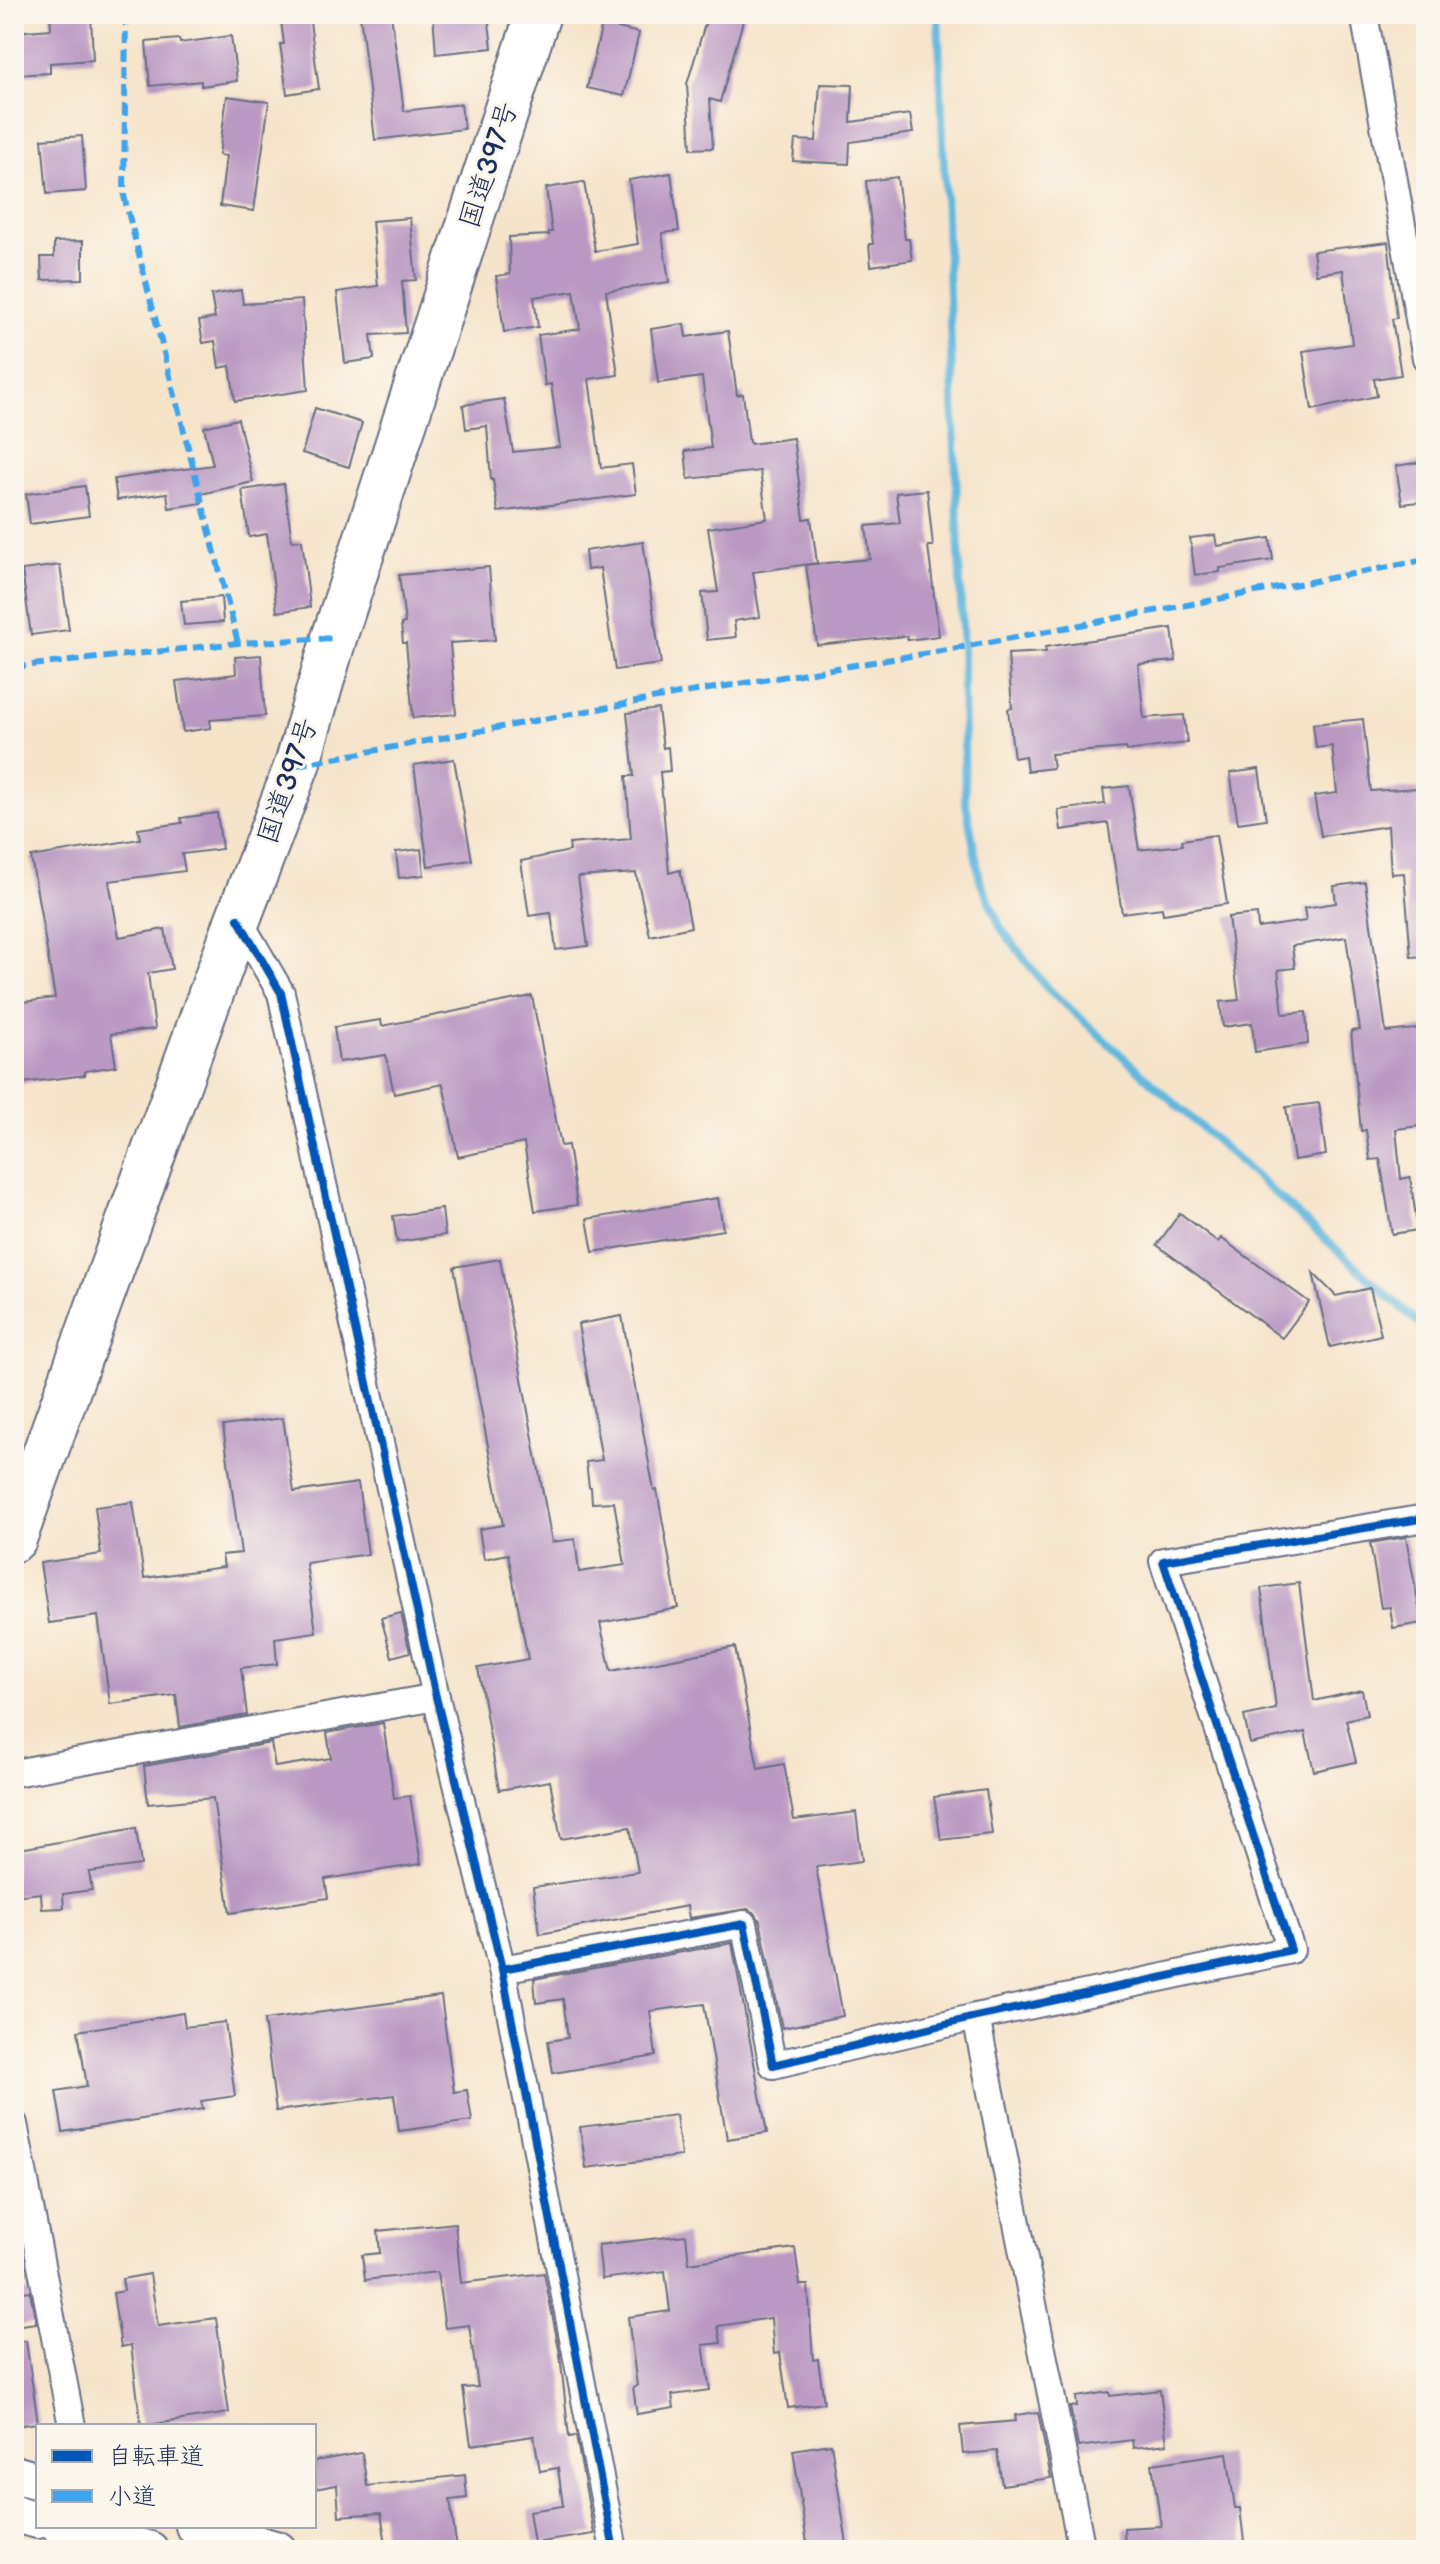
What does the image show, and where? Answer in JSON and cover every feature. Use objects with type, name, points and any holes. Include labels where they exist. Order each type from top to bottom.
[{"type":"highway","name":"国道397号","points":[[14,1539],[238,919],[297,765],[334,638],[538,14]]},
{"type":"main road","points":[[14,2474],[36,2480]]},
{"type":"main road","points":[[14,2514],[36,2520]]},
{"type":"main road","points":[[201,2528],[278,2550]]},
{"type":"main road","points":[[82,2537],[150,2550]]},
{"type":"street","points":[[1364,14],[1426,358]]},
{"type":"street","points":[[238,919],[281,993],[436,1697],[502,1969],[614,2550]]},
{"type":"street","points":[[502,1969],[744,1924],[773,2065],[976,2017],[1291,1950],[1163,1561],[1426,1518]]},
{"type":"street","points":[[14,1773],[436,1697]]},
{"type":"street","points":[[976,2017],[1082,2550]]},
{"type":"street","points":[[14,2124],[72,2424]]},
{"type":"building","points":[[50,14],[91,14],[93,60],[50,63],[50,73],[14,75],[14,32],[51,29]]},
{"type":"building","points":[[280,14],[309,14],[319,89],[287,94],[280,44],[284,44]]},
{"type":"building","points":[[360,14],[391,14],[404,111],[461,104],[464,129],[375,140]]},
{"type":"building","points":[[433,14],[488,14],[492,48],[436,54]]},
{"type":"building","points":[[708,14],[745,14],[720,102],[710,99],[713,148],[691,149],[687,84]]},
{"type":"building","points":[[602,24],[639,33],[624,96],[587,88]]},
{"type":"building","points":[[231,36],[237,81],[201,86],[201,81],[150,86],[146,42],[179,39],[180,43]]},
{"type":"building","points":[[820,84],[853,85],[851,122],[910,114],[913,133],[850,142],[849,164],[793,161],[795,140],[816,141]]},
{"type":"building","points":[[227,96],[269,102],[254,211],[220,206],[226,156],[219,155]]},
{"type":"building","points":[[82,136],[86,191],[47,194],[42,139]]},
{"type":"building","points":[[671,173],[679,231],[662,233],[669,282],[606,291],[618,375],[589,379],[601,468],[632,464],[636,494],[498,512],[491,480],[487,426],[466,429],[463,405],[504,399],[513,452],[560,447],[551,384],[545,385],[538,335],[580,329],[574,291],[534,297],[538,327],[504,332],[496,276],[510,274],[509,237],[549,235],[552,232],[546,188],[584,182],[595,251],[638,244],[629,180]]},
{"type":"building","points":[[897,177],[905,239],[909,239],[912,260],[871,266],[869,244],[873,244],[866,181]]},
{"type":"building","points":[[410,218],[416,280],[402,281],[406,333],[371,335],[374,359],[345,363],[337,292],[378,286],[372,221]]},
{"type":"building","points":[[83,241],[83,279],[42,280],[41,257],[54,257],[54,242]]},
{"type":"building","points":[[1388,242],[1397,318],[1392,319],[1401,375],[1374,379],[1377,396],[1312,410],[1303,351],[1352,344],[1343,270],[1316,274],[1313,251]]},
{"type":"building","points":[[241,290],[243,304],[302,300],[308,390],[235,401],[230,366],[219,368],[215,341],[203,343],[199,321],[215,318],[211,295]]},
{"type":"building","points":[[684,324],[686,337],[728,331],[737,395],[743,394],[749,442],[793,438],[804,519],[811,518],[817,563],[753,572],[760,617],[734,621],[736,637],[707,640],[702,593],[718,592],[708,528],[767,519],[760,471],[688,479],[685,451],[711,448],[702,377],[658,383],[651,329]]},
{"type":"building","points":[[315,408],[362,423],[349,467],[302,453]]},
{"type":"building","points":[[238,419],[253,482],[201,494],[202,503],[169,508],[167,493],[117,500],[114,479],[213,465],[204,427]]},
{"type":"building","points":[[1426,461],[1426,501],[1402,504],[1396,466]]},
{"type":"building","points":[[284,484],[292,541],[302,540],[310,607],[277,612],[267,534],[249,537],[242,490]]},
{"type":"building","points":[[85,486],[89,516],[30,524],[26,494]]},
{"type":"building","points":[[927,490],[933,546],[928,546],[939,636],[817,645],[806,565],[870,559],[866,526],[900,523],[896,493]]},
{"type":"building","points":[[1215,535],[1217,546],[1270,538],[1273,560],[1195,575],[1190,538]]},
{"type":"building","points":[[643,542],[661,664],[615,670],[600,568],[587,570],[585,551]]},
{"type":"building","points":[[60,565],[69,630],[31,635],[22,570]]},
{"type":"building","points":[[489,567],[495,640],[450,643],[456,714],[413,718],[406,643],[403,643],[401,624],[405,623],[399,575]]},
{"type":"building","points":[[221,597],[223,622],[184,625],[181,601]]},
{"type":"building","points":[[1172,628],[1176,661],[1138,664],[1144,718],[1184,715],[1187,743],[1127,751],[1126,748],[1051,754],[1053,768],[1027,771],[1025,756],[1014,758],[1008,709],[1012,708],[1008,654],[1046,652],[1045,647]]},
{"type":"building","points":[[261,655],[265,716],[210,720],[211,728],[183,732],[176,681],[236,674],[235,657]]},
{"type":"building","points":[[658,709],[663,748],[668,747],[670,771],[660,772],[669,873],[680,870],[691,927],[650,936],[636,873],[578,877],[588,946],[556,950],[551,913],[529,916],[521,861],[570,851],[569,844],[631,839],[626,776],[634,776],[627,713]]},
{"type":"building","points":[[1363,719],[1371,791],[1418,788],[1422,850],[1426,850],[1426,956],[1411,957],[1404,873],[1391,874],[1388,826],[1321,836],[1314,796],[1337,793],[1332,746],[1316,748],[1313,724]]},
{"type":"building","points":[[454,759],[472,860],[428,866],[414,765]]},
{"type":"building","points":[[1259,769],[1266,819],[1238,823],[1230,773]]},
{"type":"building","points":[[1129,786],[1139,850],[1183,845],[1182,840],[1216,835],[1227,904],[1163,914],[1162,908],[1122,913],[1108,823],[1061,830],[1058,810],[1105,804],[1103,789]]},
{"type":"building","points":[[217,813],[222,849],[182,854],[185,871],[109,881],[119,937],[165,929],[172,969],[148,973],[155,1029],[111,1034],[116,1066],[85,1071],[85,1075],[14,1084],[14,1030],[18,1030],[15,1003],[55,998],[31,857],[140,839],[138,829],[182,823],[181,818]]},
{"type":"building","points":[[421,849],[424,875],[399,878],[396,852]]},
{"type":"building","points":[[1365,882],[1386,1032],[1426,1028],[1426,1125],[1396,1129],[1401,1179],[1410,1177],[1418,1230],[1392,1234],[1380,1159],[1370,1160],[1366,1130],[1361,1131],[1351,1031],[1360,1030],[1346,937],[1292,946],[1295,968],[1278,970],[1283,1014],[1306,1012],[1308,1044],[1255,1052],[1252,1023],[1223,1027],[1220,1002],[1239,1000],[1228,917],[1257,914],[1258,928],[1306,921],[1304,908],[1336,903],[1334,886]]},
{"type":"building","points":[[532,996],[561,1146],[568,1145],[577,1205],[535,1211],[524,1143],[458,1157],[443,1084],[394,1094],[386,1055],[339,1062],[334,1027],[381,1020],[382,1026]]},
{"type":"building","points":[[1319,1103],[1326,1155],[1294,1160],[1286,1107]]},
{"type":"building","points":[[718,1198],[723,1230],[593,1252],[587,1219]]},
{"type":"building","points":[[442,1209],[445,1235],[397,1242],[393,1216]]},
{"type":"building","points":[[1180,1213],[1218,1242],[1221,1238],[1309,1302],[1282,1338],[1157,1245]]},
{"type":"building","points":[[500,1259],[552,1542],[575,1539],[579,1572],[625,1565],[614,1502],[592,1503],[586,1462],[602,1460],[578,1324],[622,1316],[678,1608],[600,1623],[611,1671],[735,1647],[758,1769],[784,1764],[794,1820],[856,1812],[862,1861],[816,1867],[843,2016],[782,2028],[760,1921],[748,1909],[689,1918],[687,1906],[540,1934],[533,1887],[638,1872],[630,1827],[561,1839],[550,1781],[499,1790],[478,1668],[528,1659],[508,1554],[484,1559],[479,1529],[503,1525],[454,1267]]},
{"type":"building","points":[[1313,1273],[1336,1296],[1370,1288],[1381,1335],[1330,1347]]},
{"type":"building","points":[[283,1418],[294,1492],[358,1483],[368,1554],[306,1563],[316,1632],[275,1638],[277,1664],[241,1668],[247,1715],[180,1727],[176,1695],[110,1704],[98,1616],[49,1623],[40,1563],[101,1554],[95,1507],[133,1502],[144,1578],[224,1567],[222,1555],[241,1553],[223,1426]]},
{"type":"building","points":[[1406,1537],[1422,1623],[1393,1628],[1390,1607],[1381,1608],[1370,1543]]},
{"type":"building","points":[[1299,1583],[1314,1701],[1362,1690],[1367,1715],[1346,1720],[1356,1762],[1314,1771],[1305,1732],[1250,1744],[1244,1716],[1276,1709],[1261,1588]]},
{"type":"building","points":[[401,1613],[410,1652],[392,1657],[381,1618]]},
{"type":"building","points":[[383,1723],[394,1798],[410,1796],[421,1864],[325,1879],[328,1898],[230,1913],[213,1798],[148,1804],[144,1766],[271,1743],[275,1767],[331,1758],[327,1733]]},
{"type":"building","points":[[986,1790],[992,1834],[941,1840],[934,1797]]},
{"type":"building","points":[[136,1828],[141,1865],[89,1872],[92,1890],[63,1894],[64,1908],[42,1909],[41,1893],[14,1896],[14,1850]]},
{"type":"building","points":[[732,1943],[767,2133],[727,2139],[704,2004],[650,2011],[656,2056],[553,2073],[548,2041],[568,2038],[563,1999],[536,2003],[534,1979]]},
{"type":"building","points":[[441,1996],[454,2092],[467,2090],[472,2121],[399,2131],[394,2095],[276,2111],[264,2020]]},
{"type":"building","points":[[183,2013],[185,2027],[225,2022],[235,2096],[201,2101],[203,2109],[63,2132],[56,2091],[87,2086],[78,2031]]},
{"type":"building","points":[[676,2115],[681,2156],[586,2168],[580,2127]]},
{"type":"building","points":[[455,2223],[461,2283],[544,2273],[560,2354],[569,2437],[576,2436],[594,2534],[534,2543],[529,2511],[563,2506],[558,2468],[540,2471],[534,2436],[471,2445],[463,2388],[478,2387],[469,2325],[445,2328],[437,2272],[365,2280],[362,2255],[380,2253],[378,2231]]},
{"type":"building","points":[[686,2235],[689,2263],[795,2248],[800,2285],[808,2285],[813,2360],[818,2359],[824,2403],[788,2408],[780,2353],[774,2354],[771,2318],[718,2326],[721,2343],[703,2345],[710,2390],[672,2395],[674,2408],[637,2414],[633,2387],[637,2386],[628,2317],[670,2311],[665,2271],[602,2279],[598,2245]]},
{"type":"building","points":[[150,2274],[158,2326],[216,2318],[229,2413],[141,2424],[131,2345],[121,2347],[113,2293],[124,2291],[122,2279]]},
{"type":"building","points":[[30,2291],[36,2323],[14,2326],[14,2293]]},
{"type":"building","points":[[26,2341],[38,2423],[14,2426],[14,2342]]},
{"type":"building","points":[[1160,2390],[1167,2444],[1133,2448],[1132,2440],[1078,2447],[1070,2407],[1077,2406],[1076,2397]]},
{"type":"building","points":[[1038,2412],[1051,2478],[1002,2485],[997,2451],[963,2454],[960,2426],[1016,2421],[1015,2415]]},
{"type":"building","points":[[831,2444],[848,2550],[811,2550],[810,2543],[807,2543],[793,2450]]},
{"type":"building","points":[[362,2453],[367,2486],[465,2475],[467,2498],[450,2500],[457,2550],[426,2550],[425,2543],[387,2550],[381,2513],[339,2516],[337,2485],[316,2489],[316,2461]]},
{"type":"building","points":[[1227,2453],[1235,2508],[1240,2508],[1245,2550],[1125,2550],[1124,2528],[1161,2526],[1152,2464]]},
{"type":"waterway","points":[[938,14],[962,629],[965,798],[980,880],[1001,928],[1046,987],[1426,1330]]},
{"type":"marked path","points":[[126,14],[124,196],[238,643]]},
{"type":"marked path","points":[[297,765],[684,693],[947,650],[1426,560]]},
{"type":"marked path","points":[[14,667],[238,643],[334,638]]},
{"type":"cycle path","points":[[238,919],[281,993],[436,1697],[502,1969],[614,2550]]},
{"type":"cycle path","points":[[502,1969],[744,1924],[773,2065],[976,2017],[1291,1950],[1163,1561],[1426,1518]]}]
